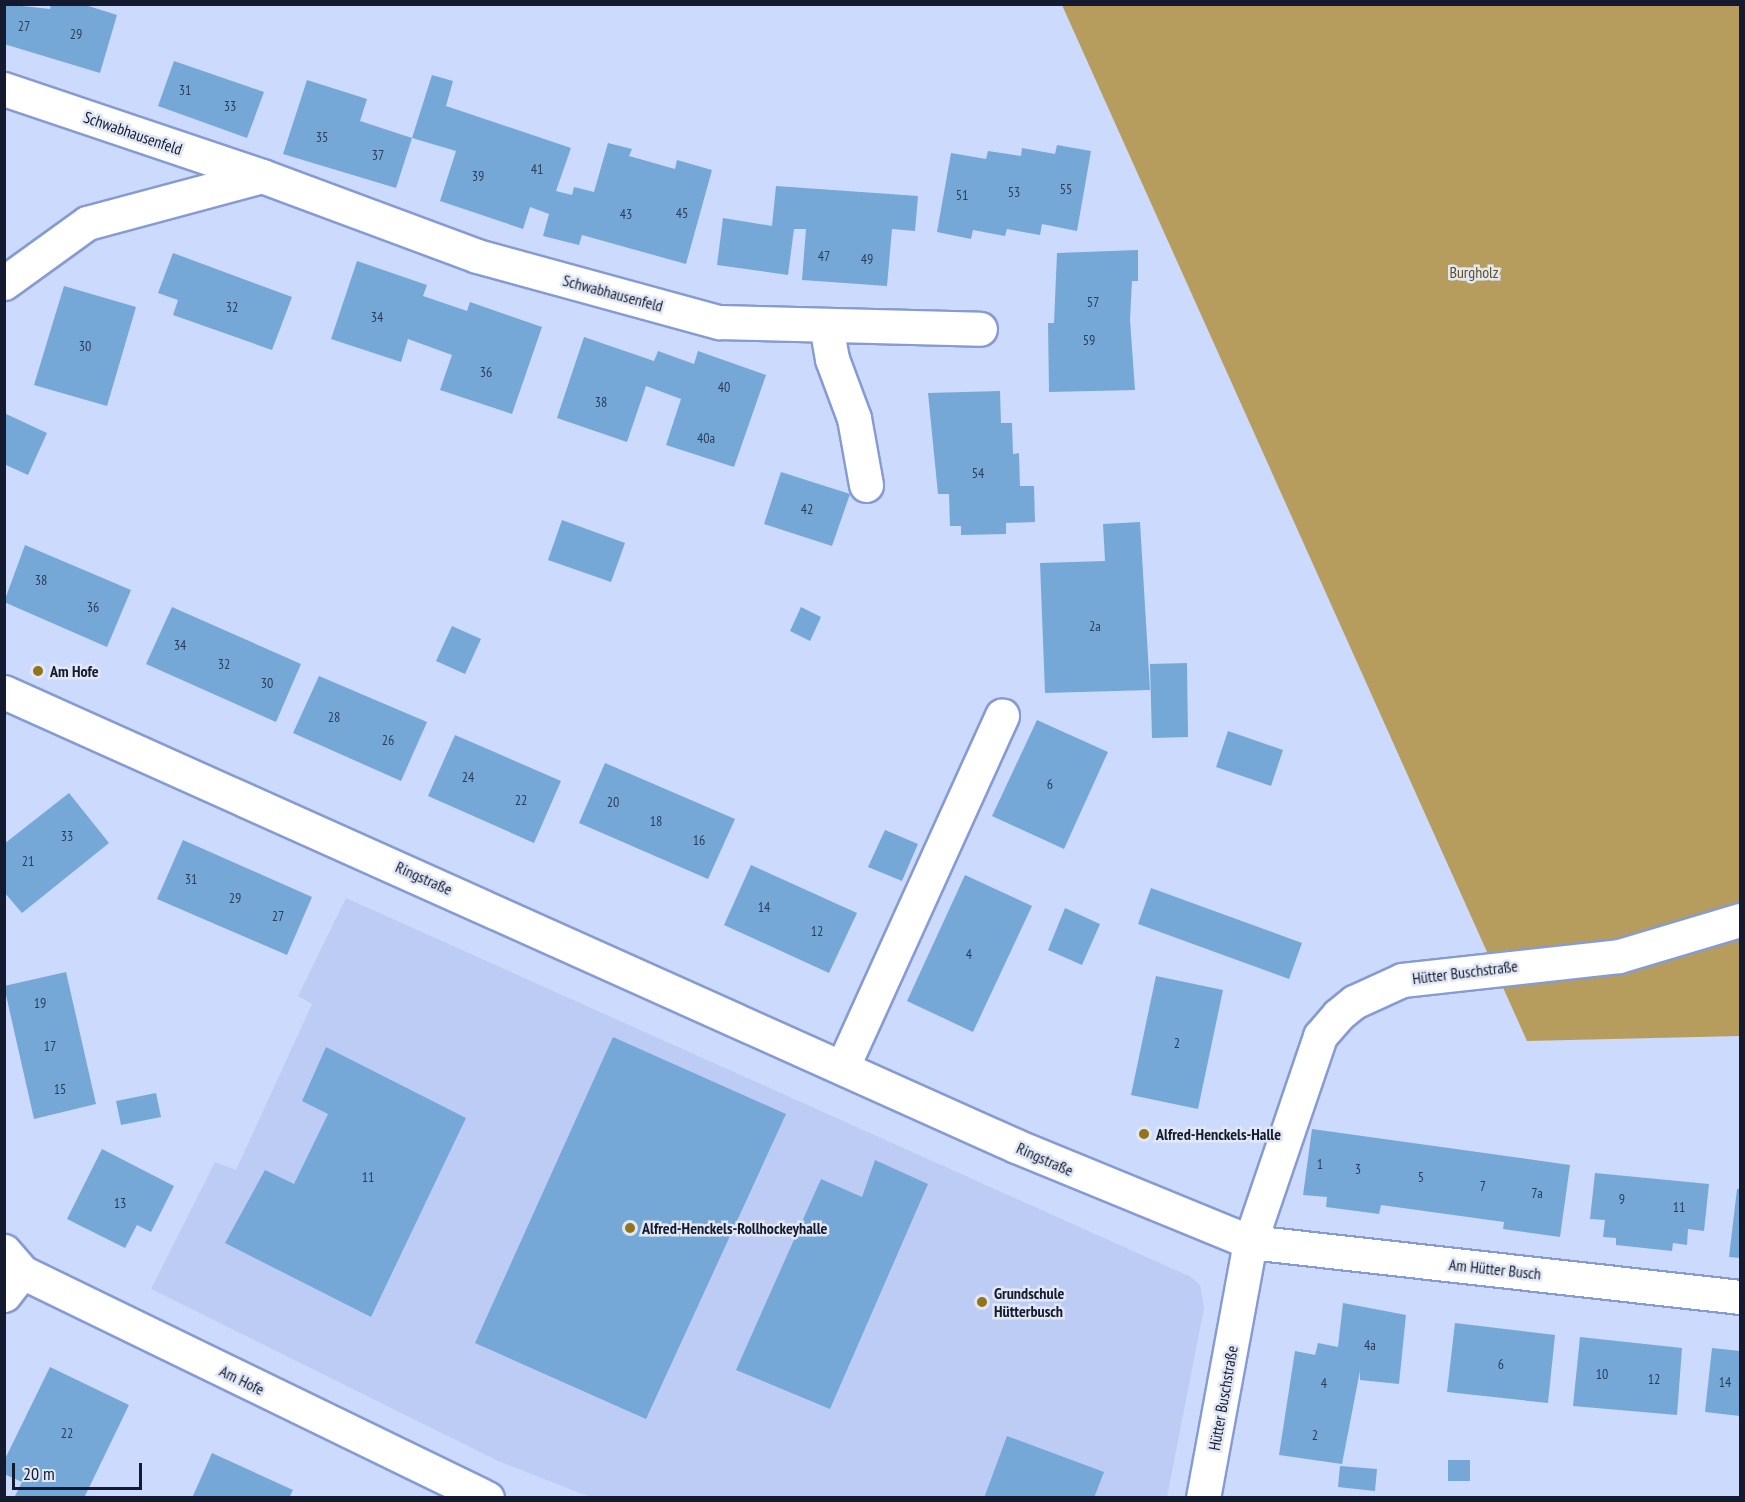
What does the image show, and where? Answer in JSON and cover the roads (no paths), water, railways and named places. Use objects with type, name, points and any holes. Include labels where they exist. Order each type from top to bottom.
[{"type":"street","name":"Schwabhausenfeld","points":[[4,89],[262,176],[477,256],[719,322],[980,329]]},
{"type":"street","points":[[4,283],[87,224],[262,176]]},
{"type":"street","points":[[826,325],[832,359],[854,418],[866,485]]},
{"type":"street","name":"Ringstraße","points":[[4,692],[1126,1194],[1250,1242]]},
{"type":"street","points":[[843,1066],[1002,715]]},
{"type":"street","name":"Hütter Buschstraße","points":[[1203,1497],[1250,1242],[1320,1036],[1354,1002],[1402,980],[1620,956],[1740,920]]},
{"type":"street","name":"Am Hütter Busch","points":[[1250,1242],[1740,1297]]},
{"type":"street","name":"Am Hofe","points":[[10,1273],[487,1497]]},
{"type":"place","name":"Am Hofe","points":[[38,671]]},
{"type":"place","name":"Alfred-Henckels-Halle","points":[[1144,1134]]},
{"type":"place","name":"Alfred-Henckels-Rollhockeyhalle","points":[[630,1228]]},
{"type":"place","name":"Grundschule Hütterbusch","points":[[982,1302]]},
{"type":"park label","name":"Burgholz","points":[[1474,272]]}]
